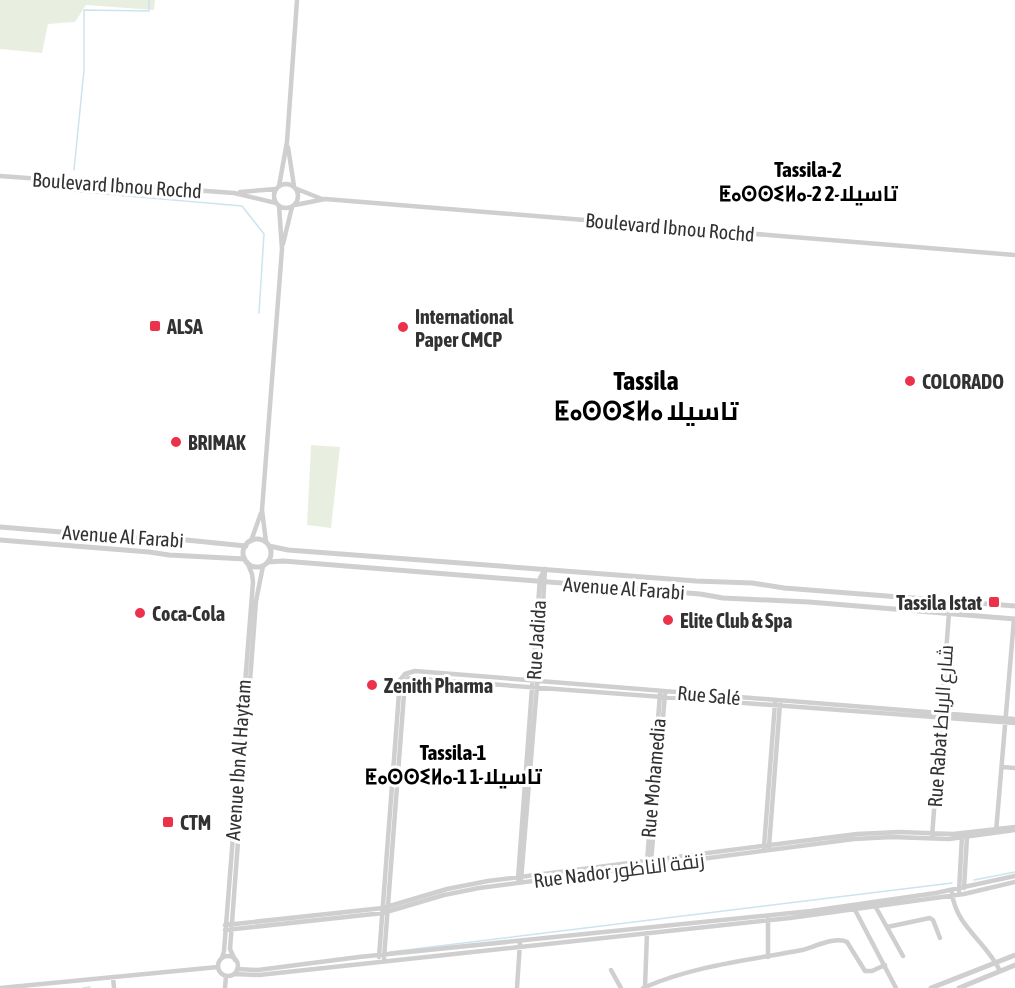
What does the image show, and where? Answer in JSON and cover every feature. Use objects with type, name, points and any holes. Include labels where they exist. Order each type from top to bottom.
[{"type":"street","points":[[262,510],[251,541],[246,546],[246,560],[254,567],[265,564],[271,551],[267,544],[262,510],[282,249],[278,204],[274,197],[278,188],[287,142],[297,0]]},
{"type":"street","points":[[282,249],[293,206],[298,197],[287,142]]},
{"type":"street","name":"Boulevard Ibnou Rochd","points":[[0,176],[234,193],[278,204]]},
{"type":"street","points":[[278,188],[286,184],[295,188]]},
{"type":"street","name":"Boulevard Ibnou Rochd","points":[[234,193],[278,188]]},
{"type":"street","name":"Boulevard Ibnou Rochd","points":[[295,188],[325,200]]},
{"type":"street","name":"Boulevard Ibnou Rochd","points":[[293,206],[325,200],[1015,255]]},
{"type":"street","points":[[278,204],[284,208],[293,206]]},
{"type":"street","name":"Avenue Al Farabi","points":[[0,527],[135,538],[166,538],[246,546]]},
{"type":"street","name":"Avenue Al Farabi","points":[[0,540],[246,560]]},
{"type":"street","points":[[251,541],[259,540],[267,544]]},
{"type":"street","name":"Avenue Al Farabi","points":[[267,544],[282,549],[685,580],[753,583],[784,588],[1015,606]]},
{"type":"street","name":"Avenue Ibn Al Haytam","points":[[235,960],[230,951],[253,582],[246,560]]},
{"type":"street","name":"Avenue Al Farabi","points":[[265,564],[283,561],[700,594],[723,598],[809,602],[1014,619]]},
{"type":"street","name":"Avenue Ibn Al Haytam","points":[[222,958],[256,602],[265,564]]},
{"type":"street","name":"Rue Jadida","points":[[520,880],[541,575],[545,569]]},
{"type":"street","name":"Rue Rabat شارع الرباط","points":[[932,837],[949,613]]},
{"type":"street","points":[[999,831],[1005,720],[1012,673],[1014,619]]},
{"type":"street","name":"Rue Salé","points":[[385,910],[400,680],[415,671],[535,684],[1015,719]]},
{"type":"street","name":"Rue Mohamedia","points":[[649,863],[662,694]]},
{"type":"street","points":[[766,848],[777,703]]},
{"type":"street","name":"Rue Salé","points":[[1005,720],[1015,723]]},
{"type":"street","points":[[1002,767],[1015,768]]},
{"type":"street","name":"Rue Nador زنقة الناظور","points":[[225,928],[385,910],[463,885],[520,880],[766,848],[872,837],[965,835],[1013,827]]},
{"type":"street","points":[[962,891],[965,835]]},
{"type":"street","points":[[962,891],[1015,876]]},
{"type":"street","points":[[226,976],[236,971],[768,918],[1015,882]]},
{"type":"street","points":[[952,893],[962,922],[996,962],[1000,971]]},
{"type":"street","points":[[876,903],[878,912],[903,956]]},
{"type":"street","points":[[854,907],[896,988]]},
{"type":"street","points":[[381,958],[385,910]]},
{"type":"street","points":[[768,918],[768,957]]},
{"type":"street","points":[[887,927],[930,918],[940,939]]},
{"type":"street","points":[[647,931],[644,987],[687,973],[842,940],[847,942],[865,971],[885,966]]},
{"type":"street","points":[[517,988],[520,943]]},
{"type":"street","points":[[932,988],[1015,955]]},
{"type":"street","points":[[226,976],[220,973],[218,967],[222,958],[230,957],[235,960],[236,971]]},
{"type":"street","points":[[959,988],[1015,965]]},
{"type":"street","points":[[0,988],[218,967]]},
{"type":"street","points":[[611,970],[621,988]]},
{"type":"street","points":[[225,988],[226,976]]},
{"type":"street","points":[[113,977],[114,988]]},
{"type":"street","points":[[950,981],[952,988]]},
{"type":"green space","points":[[0,0],[155,0],[154,10],[86,5],[75,22],[48,24],[42,53],[0,49]]},
{"type":"green space","points":[[311,445],[340,447],[331,528],[307,525]]},
{"type":"waterway","points":[[74,170],[84,70],[84,10],[149,11],[149,0]]},
{"type":"waterway","points":[[71,191],[242,206],[264,234],[259,313]]},
{"type":"waterway","points":[[974,880],[1015,872]]},
{"type":"waterway","points":[[390,952],[952,883]]},
{"type":"waterway","points":[[83,988],[90,987]]},
{"type":"place","name":"ALSA","points":[[155,326]]},
{"type":"place","name":"International Paper CMCP","points":[[403,327]]},
{"type":"place","name":"COLORADO","points":[[910,381]]},
{"type":"place","name":"BRIMAK","points":[[176,442]]},
{"type":"place","name":"Tassila Istat","points":[[994,602]]},
{"type":"place","name":"Coca-Cola","points":[[140,613]]},
{"type":"place","name":"Elite Club & Spa","points":[[668,620]]},
{"type":"place","name":"Zenith Pharma","points":[[372,685]]},
{"type":"place","name":"CTM","points":[[168,822]]},
{"type":"district","name":"Tassila-2 ⵟⴰⵙⵙⵉⵍⴰ-2 2-تاسيلا","points":[[808,181]]},
{"type":"district","name":"Tassila ⵟⴰⵙⵙⵉⵍⴰ تاسيلا","points":[[646,396]]},
{"type":"district","name":"Tassila-1 ⵟⴰⵙⵙⵉⵍⴰ-1 1-تاسيلا","points":[[453,764]]}]
